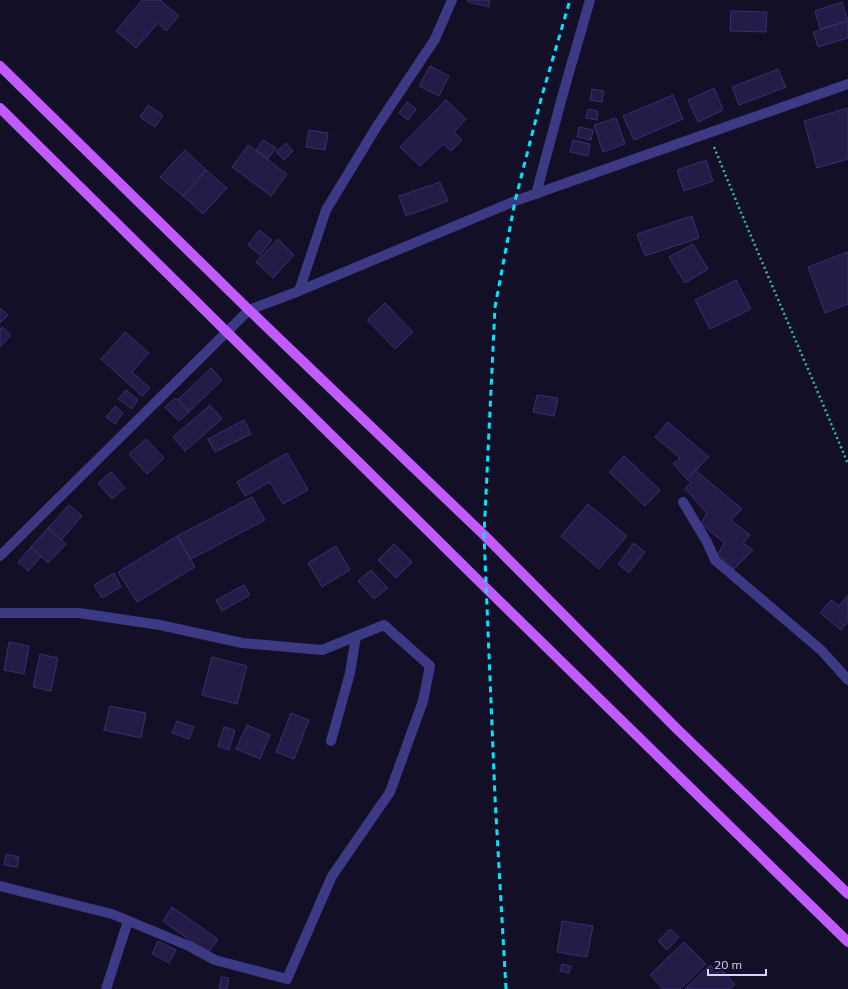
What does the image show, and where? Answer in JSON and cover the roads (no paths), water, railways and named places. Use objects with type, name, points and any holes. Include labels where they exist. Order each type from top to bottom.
[{"type":"main road","points":[[0,66],[249,310],[484,535],[677,729],[848,893]]},
{"type":"main road","points":[[0,108],[848,942]]},
{"type":"street","points":[[299,290],[326,210],[377,126],[435,39],[452,0]]},
{"type":"street","points":[[536,194],[590,0]]},
{"type":"street","points":[[0,556],[249,310],[515,201],[848,84]]},
{"type":"street","points":[[683,502],[708,542],[715,560],[821,650],[848,680]]},
{"type":"street","points":[[0,613],[79,613],[160,625],[242,643],[322,650],[384,625],[430,666],[423,701],[390,792],[332,876],[288,979],[215,960],[189,946],[112,914],[0,886]]},
{"type":"street","points":[[331,741],[350,674],[356,636]]},
{"type":"street","points":[[106,989],[128,921]]},
{"type":"railway","points":[[506,989],[495,798],[484,535],[495,307],[515,201],[541,99],[570,0]]}]
